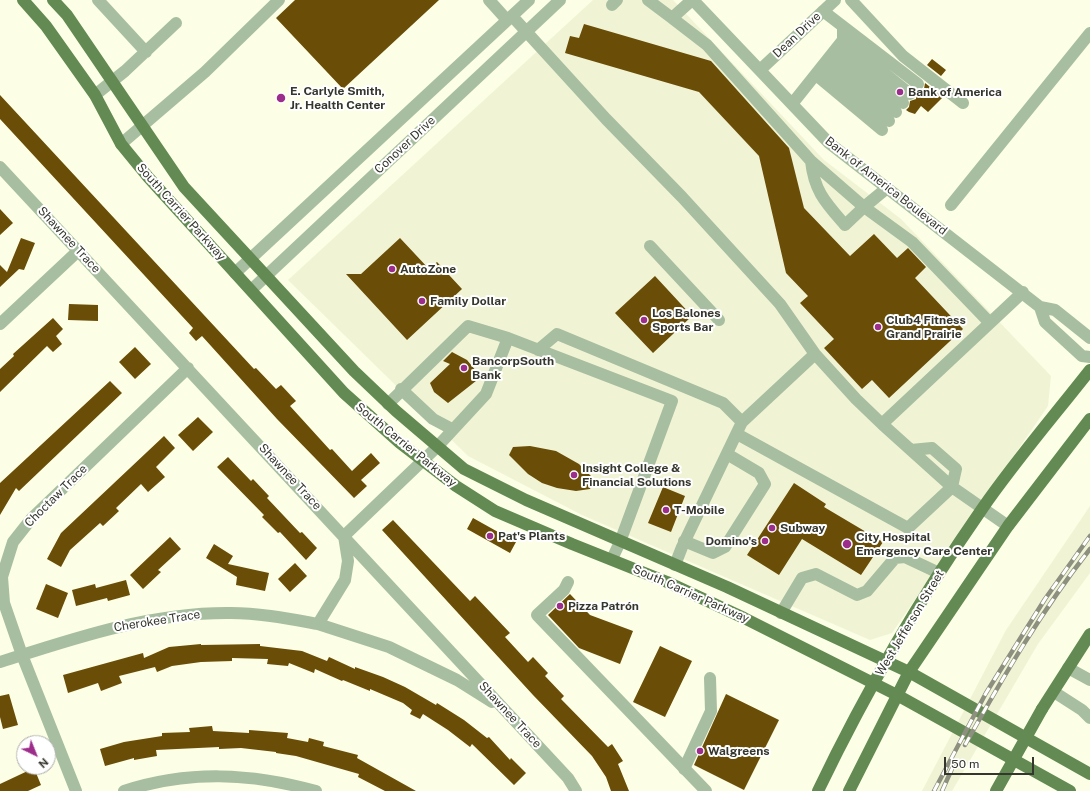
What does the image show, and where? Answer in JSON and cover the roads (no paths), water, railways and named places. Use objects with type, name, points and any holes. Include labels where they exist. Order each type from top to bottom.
[{"type":"main road","name":"South Carrier Parkway","points":[[23,0],[46,26],[95,95],[121,144],[148,177],[344,393],[423,461],[456,486],[495,511],[667,582],[744,618],[897,696],[1070,791]]},
{"type":"main road","name":"South Carrier Parkway","points":[[53,0],[67,15],[184,187],[354,371],[388,404],[464,469],[526,500],[675,565],[909,672],[1090,774]]},
{"type":"main road","name":"West Jefferson Street","points":[[818,791],[848,728],[885,661],[939,574],[983,508],[1090,370]]},
{"type":"main road","name":"West Jefferson Street","points":[[849,791],[909,672],[1008,526],[1090,419]]},
{"type":"main road","points":[[996,791],[1042,709],[1090,634]]},
{"type":"street","points":[[98,0],[146,52]]},
{"type":"street","points":[[121,144],[204,72],[279,0]]},
{"type":"street","points":[[489,0],[526,32],[606,119],[682,196],[780,304],[815,354],[882,424],[952,487],[1008,526]]},
{"type":"street","name":"Conover Drive","points":[[235,273],[529,0]]},
{"type":"street","name":"Conover Drive","points":[[251,290],[560,0]]},
{"type":"street","points":[[648,0],[707,45],[811,161],[864,207],[912,242],[990,323]]},
{"type":"street","points":[[672,18],[692,0]]},
{"type":"street","name":"Bank of America Boulevard","points":[[692,0],[829,143],[1023,292],[1040,307],[1055,310],[1090,338]]},
{"type":"street","name":"Dean Drive","points":[[760,70],[835,0]]},
{"type":"street","points":[[851,0],[903,56],[963,103]]},
{"type":"street","points":[[823,11],[918,84]]},
{"type":"street","points":[[95,95],[146,52],[176,22]]},
{"type":"street","points":[[792,104],[830,57],[843,27]]},
{"type":"street","points":[[951,205],[1090,33]]},
{"type":"street","points":[[830,57],[896,112]]},
{"type":"street","points":[[830,57],[896,112]]},
{"type":"street","points":[[830,57],[896,112]]},
{"type":"street","points":[[811,161],[812,170],[822,199],[845,225],[887,188]]},
{"type":"street","name":"Shawnee Trace","points":[[0,167],[568,778],[576,791]]},
{"type":"street","points":[[650,246],[719,320]]},
{"type":"street","points":[[0,324],[78,250]]},
{"type":"street","points":[[882,424],[1023,292]]},
{"type":"street","name":"Bank of America Boulevard","points":[[1040,307],[1045,322],[1082,356],[1090,357]]},
{"type":"street","points":[[388,404],[401,389],[468,326],[508,338],[672,400]]},
{"type":"street","points":[[538,350],[557,334],[723,403],[742,422]]},
{"type":"street","points":[[318,624],[345,580],[348,561],[344,536],[437,447],[452,429],[486,394],[508,338]]},
{"type":"street","points":[[675,565],[684,541],[742,422],[815,354]]},
{"type":"street","name":"Choctaw Trace","points":[[76,791],[22,655],[4,603],[2,577],[13,542],[32,518],[188,368]]},
{"type":"street","points":[[612,559],[620,542],[672,400],[680,386]]},
{"type":"street","points":[[401,389],[433,419],[452,429]]},
{"type":"street","points":[[736,434],[908,528],[952,487]]},
{"type":"street","points":[[684,541],[713,553],[725,547],[765,484],[759,473],[727,454]]},
{"type":"street","points":[[781,613],[802,578],[816,574],[857,595],[867,591],[895,558],[905,557],[939,574]]},
{"type":"street","points":[[568,582],[564,590],[537,615],[706,791]]},
{"type":"street","name":"Cherokee Trace","points":[[0,662],[103,630],[155,619],[232,612],[286,618],[318,624],[389,647],[457,680],[506,711]]},
{"type":"street","points":[[1068,668],[1090,680]]},
{"type":"street","points":[[682,767],[711,698],[710,678]]},
{"type":"street","points":[[1054,692],[1082,710],[1090,718]]},
{"type":"street","points":[[124,791],[187,776],[227,775],[316,791]]},
{"type":"railway","points":[[934,791],[986,693],[1045,599],[1090,536]]},
{"type":"railway","points":[[965,745],[1039,620],[1072,572],[1090,549]]},
{"type":"railway","points":[[942,791],[955,762]]},
{"type":"place","name":"Bank of America","points":[[900,92]]},
{"type":"place","name":"E. Carlyle Smith, Jr. Health Center","points":[[281,98]]},
{"type":"place","name":"AutoZone","points":[[392,269]]},
{"type":"place","name":"Family Dollar","points":[[422,301]]},
{"type":"place","name":"Los Balones Sports Bar","points":[[644,320]]},
{"type":"place","name":"Club4 Fitness Grand Prairie","points":[[878,327]]},
{"type":"place","name":"BancorpSouth Bank","points":[[464,368]]},
{"type":"place","name":"Insight College & Financial Solutions","points":[[574,475]]},
{"type":"place","name":"T-Mobile","points":[[666,510]]},
{"type":"place","name":"Subway","points":[[772,528]]},
{"type":"place","name":"Pat's Plants","points":[[490,536]]},
{"type":"place","name":"Domino's","points":[[765,541]]},
{"type":"place","name":"City Hospital Emergency Care Center","points":[[847,544]]},
{"type":"place","name":"Pizza Patrón","points":[[560,606]]},
{"type":"place","name":"Walgreens","points":[[700,751]]}]
